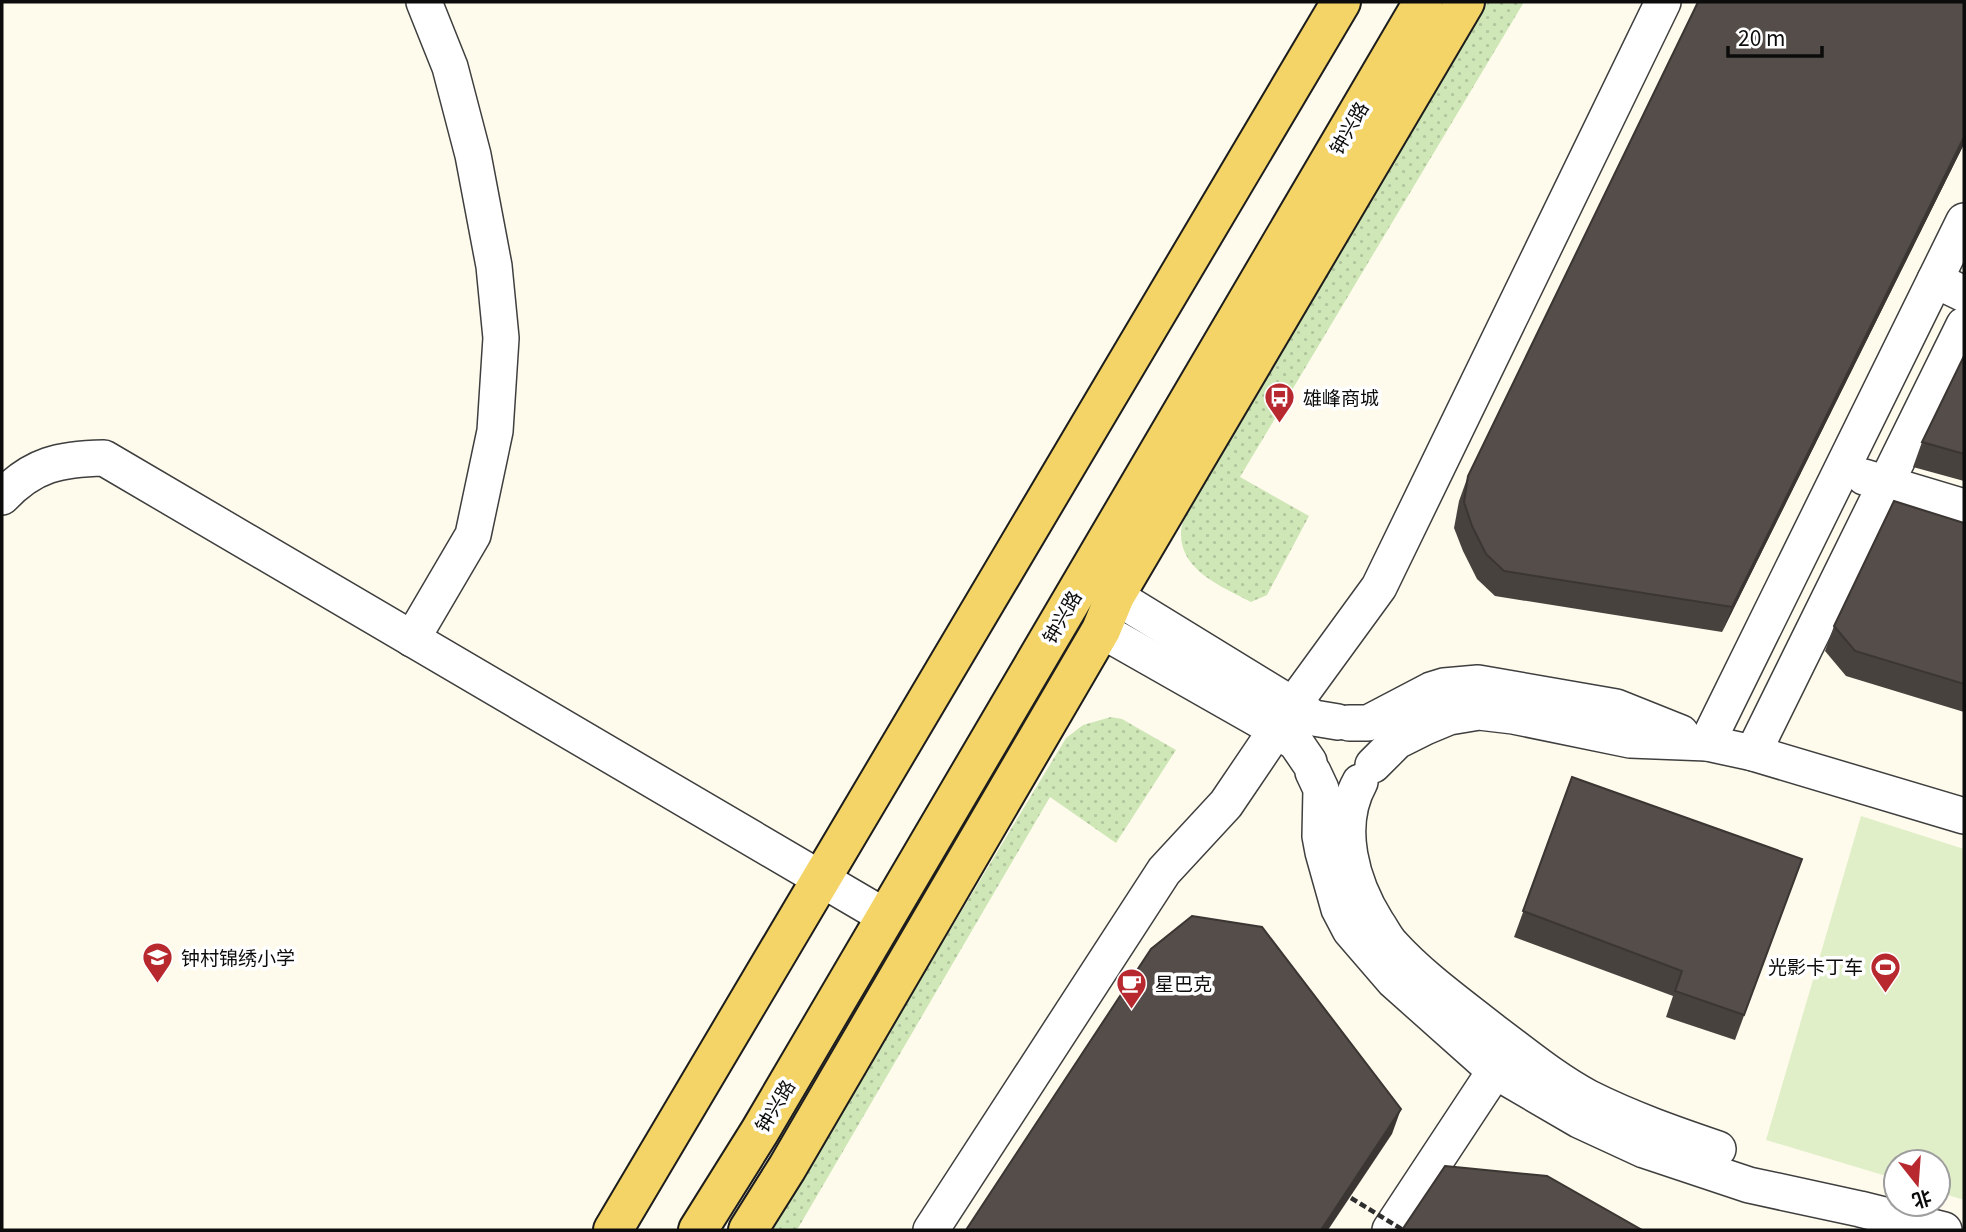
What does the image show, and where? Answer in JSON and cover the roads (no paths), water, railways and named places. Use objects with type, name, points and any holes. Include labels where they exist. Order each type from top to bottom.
[{"type":"main road","points":[[613,1230],[1342,2]]},
{"type":"main road","name":"钟兴路","points":[[698,1230],[761,1131],[1423,2]]},
{"type":"main road","name":"钟兴路","points":[[748,1230],[794,1157],[1465,2]]},
{"type":"street","points":[[412,639],[473,535],[495,430],[501,338],[494,266],[473,155],[450,67],[424,2]]},
{"type":"street","points":[[931,1230],[1164,871],[1226,803],[1379,587],[1663,2]]},
{"type":"street","points":[[1707,743],[1842,470],[1950,287],[1964,221]]},
{"type":"street","points":[[1753,752],[1964,325]]},
{"type":"street","points":[[2,496],[20,477],[67,459],[104,458],[887,917]]},
{"type":"street","points":[[1842,470],[1964,507]]},
{"type":"street","points":[[1108,613],[1285,718],[1314,718],[1359,727],[1373,744],[1367,774]]},
{"type":"street","points":[[1707,743],[1616,708],[1478,683],[1444,686],[1368,723],[1344,723],[1318,732],[1312,741],[1311,767],[1321,789],[1320,836],[1339,909],[1350,930],[1402,989],[1503,1058],[1650,1125],[1759,1164],[1860,1209],[1944,1230]]},
{"type":"street","points":[[1503,1058],[1448,995],[1390,944],[1360,893],[1351,866],[1350,807],[1367,774],[1397,741],[1449,717],[1479,712],[1513,716],[1630,740],[1707,743],[1753,752],[1964,817]]},
{"type":"street","points":[[1285,718],[1296,743],[1320,780],[1340,788],[1367,774]]},
{"type":"street","points":[[1390,1230],[1503,1058]]},
{"type":"place","name":"雄峰商城","points":[[1280,425]]},
{"type":"place","name":"钟村锦绣小学","points":[[158,985]]},
{"type":"place","name":"光影卡丁车","points":[[1886,994]]},
{"type":"place","name":"星巴克","points":[[1132,1011]]}]
